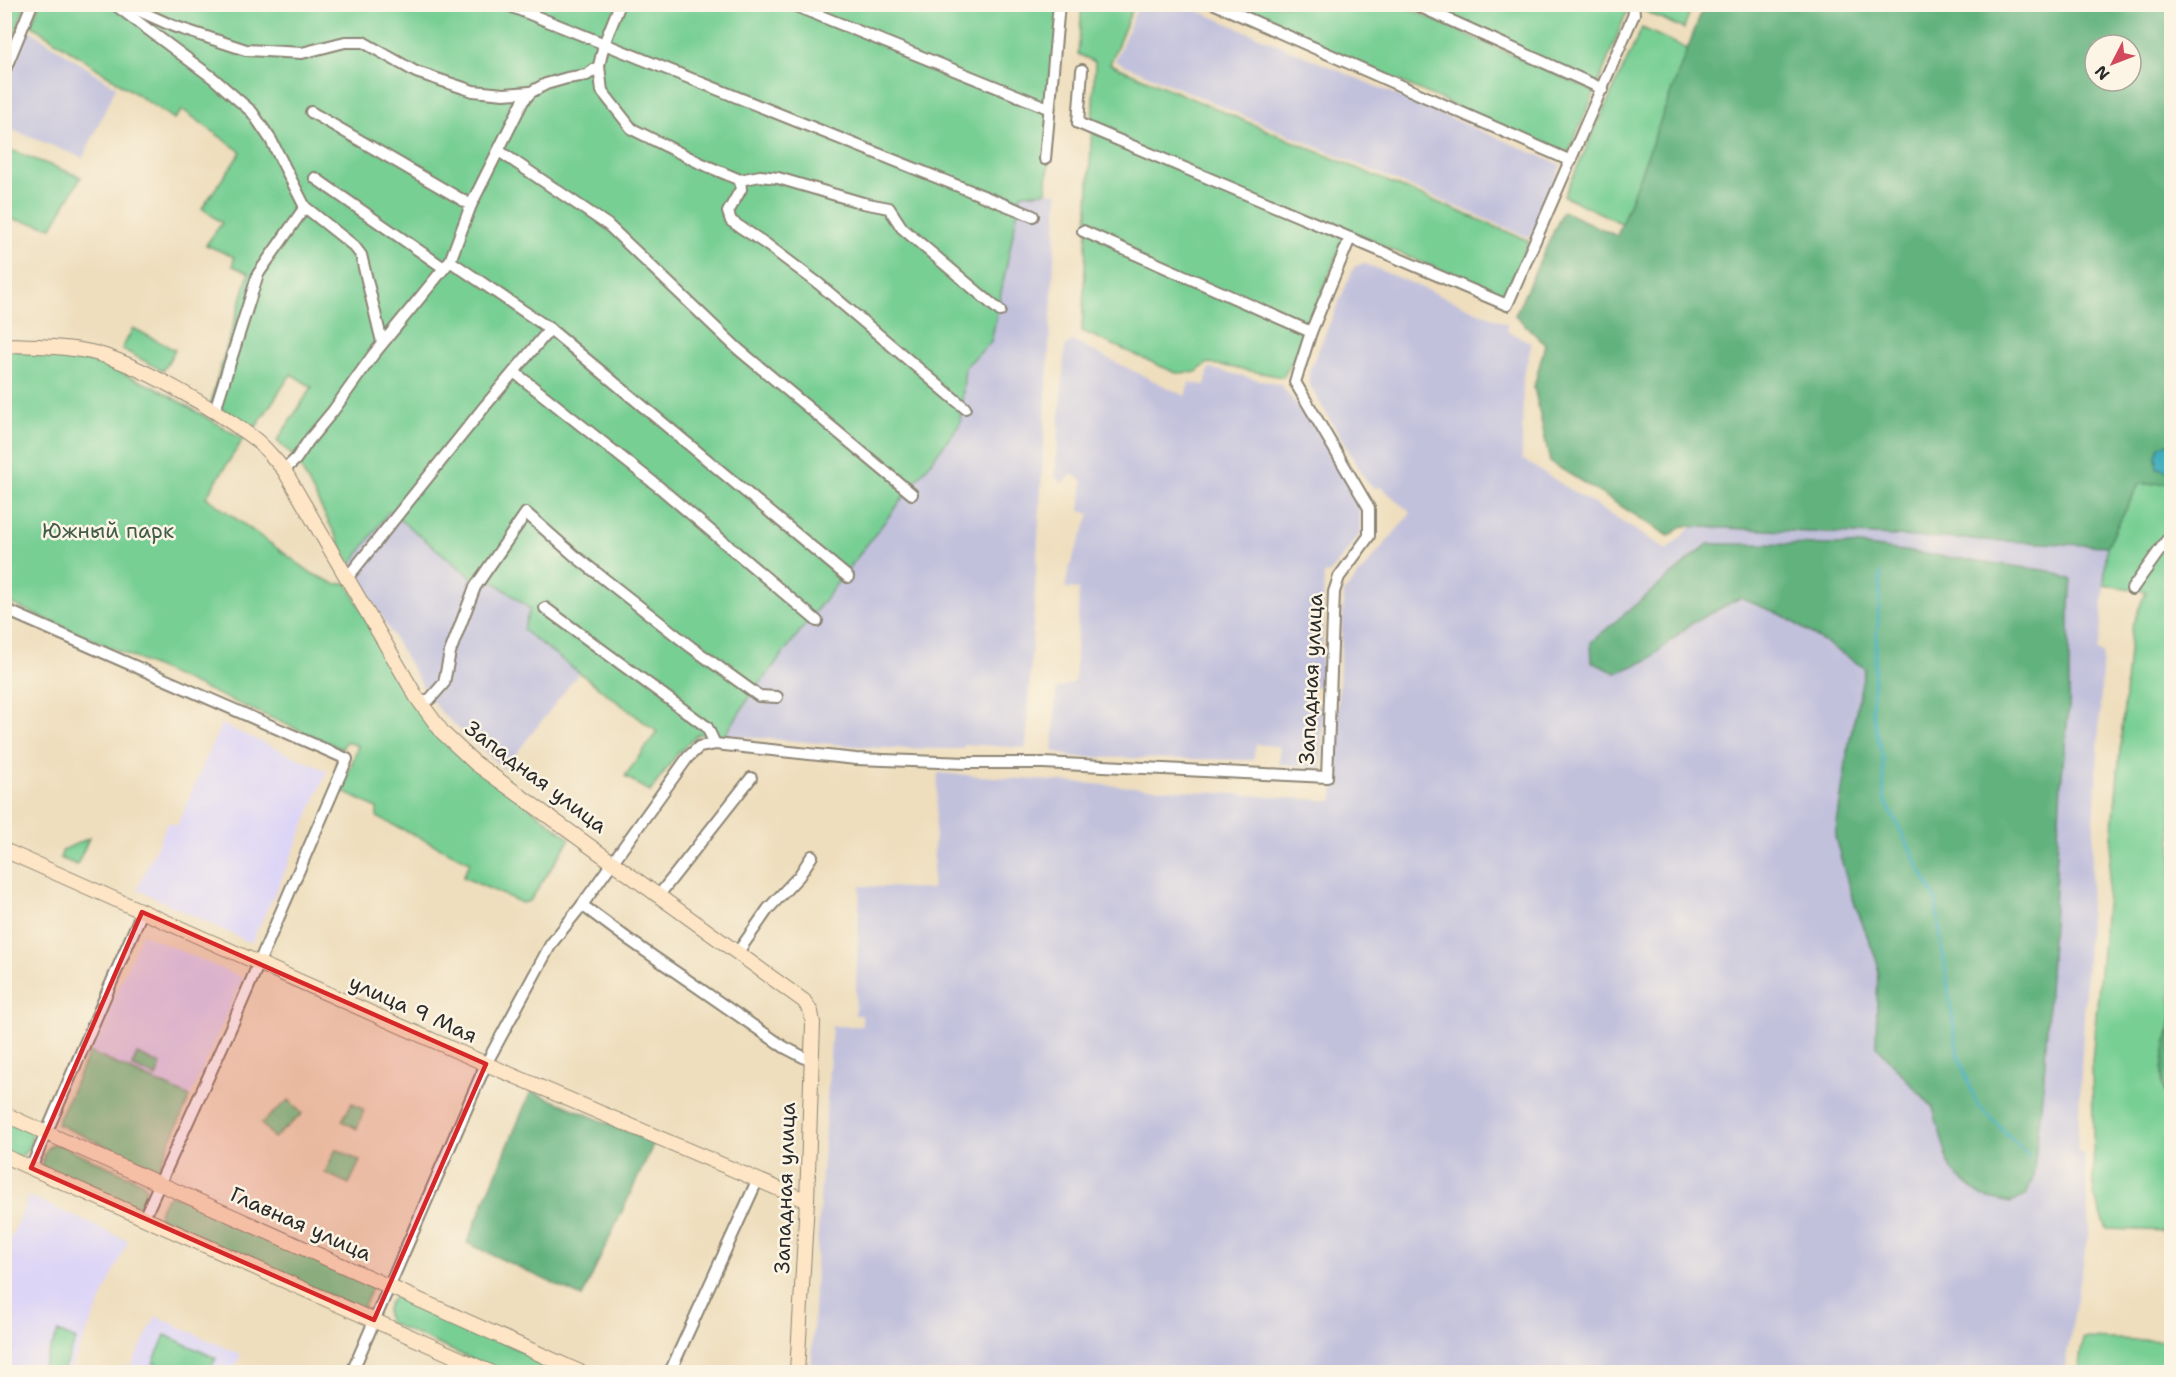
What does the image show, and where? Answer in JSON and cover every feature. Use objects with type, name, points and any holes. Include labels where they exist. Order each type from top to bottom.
[{"type":"street","points":[[4,72],[32,4]]},
{"type":"street","points":[[114,4],[213,78],[252,112],[271,141],[305,207],[354,246],[361,255],[382,342]]},
{"type":"street","points":[[124,4],[173,26],[246,50],[302,52],[345,42],[363,42],[416,72],[463,88],[504,94],[531,92]]},
{"type":"street","points":[[505,4],[1033,216]]},
{"type":"street","points":[[620,4],[604,44],[599,66],[602,91],[632,129],[740,180],[760,176],[778,178],[863,203],[889,208],[902,228],[1000,311]]},
{"type":"street","points":[[791,4],[1048,108]]},
{"type":"street","points":[[1045,159],[1059,4]]},
{"type":"street","points":[[1215,4],[1571,161]]},
{"type":"street","points":[[1414,4],[1603,89]]},
{"type":"street","points":[[1082,70],[1078,123],[1507,305],[1603,89],[1634,14],[1633,4]]},
{"type":"street","points":[[284,470],[296,459],[382,342],[447,264],[471,205],[523,101],[531,92],[546,84],[587,75],[599,66]]},
{"type":"street","points":[[311,112],[471,205]]},
{"type":"street","points":[[499,151],[608,225],[738,349],[912,494]]},
{"type":"street","points":[[315,178],[550,329],[848,577]]},
{"type":"street","points":[[740,180],[741,189],[729,212],[731,221],[819,284],[965,408]]},
{"type":"street","points":[[214,413],[258,274],[305,207]]},
{"type":"street","points":[[1083,231],[1311,332]]},
{"type":"street","name":"Западная улица","points":[[715,744],[856,759],[1043,763],[1327,777],[1334,592],[1339,577],[1369,536],[1369,508],[1295,382],[1311,332],[1350,238]]},
{"type":"street","points":[[347,578],[550,329]]},
{"type":"street","name":"Западная улица","points":[[4,345],[59,347],[93,353],[172,387],[258,442],[284,470],[420,702],[443,733],[475,763],[804,1001],[811,1012],[813,1023],[807,1202],[797,1372]]},
{"type":"street","points":[[514,372],[659,487],[817,621]]},
{"type":"street","points":[[420,702],[430,699],[444,683],[450,652],[475,587],[526,513],[575,556],[691,647],[759,696],[777,697]]},
{"type":"street","points":[[2132,589],[2172,533]]},
{"type":"street","points":[[352,1372],[486,1064],[551,944],[582,905],[687,757],[699,747],[715,744],[707,726],[545,608]]},
{"type":"street","points":[[4,609],[347,759],[260,963],[144,1218]]},
{"type":"street","points":[[659,895],[751,778]]},
{"type":"street","name":"улица 9 Мая","points":[[4,850],[486,1064],[807,1202]]},
{"type":"street","points":[[738,952],[768,909],[799,876],[812,856]]},
{"type":"street","points":[[582,905],[784,1047],[811,1061]]},
{"type":"street","points":[[31,1168],[142,912]]},
{"type":"street","name":"Главная улица","points":[[4,1114],[580,1372]]},
{"type":"street","points":[[4,1156],[490,1372]]},
{"type":"street","points":[[670,1372],[757,1181]]},
{"type":"highlighted area","points":[[142,912],[486,1064],[374,1320],[31,1168]]},
{"type":"shaded area","points":[[1139,4],[1184,5],[1561,165],[1530,238],[1115,61]]},
{"type":"shaded area","points":[[29,30],[116,87],[83,158],[5,127],[5,91]]},
{"type":"shaded area","points":[[1058,193],[1026,748],[965,744],[962,749],[880,748],[725,735],[751,695],[960,424],[965,366],[991,342],[1021,194]]},
{"type":"shaded area","points":[[1364,263],[1500,321],[1508,325],[1506,330],[1532,343],[1523,377],[1522,459],[1667,550],[1693,526],[2107,546],[2100,640],[2097,651],[2103,653],[2077,1150],[2084,1156],[2089,1229],[2064,1372],[811,1372],[832,1026],[862,1026],[862,1015],[855,1015],[860,886],[932,889],[938,773],[1333,801],[1344,592],[1411,513],[1381,487],[1374,488],[1367,482],[1309,384],[1309,371],[1354,267]]},
{"type":"shaded area","points":[[1072,341],[1185,396],[1189,383],[1205,385],[1209,368],[1281,385],[1316,429],[1352,489],[1359,507],[1361,533],[1330,573],[1324,574],[1321,686],[1309,687],[1308,704],[1323,706],[1321,768],[1279,764],[1280,747],[1256,744],[1253,760],[1072,757],[1053,751],[1056,689],[1075,682],[1079,589],[1065,588],[1069,568],[1090,514],[1080,511],[1083,481],[1072,474],[1063,484],[1055,477],[1065,347]]},
{"type":"shaded area","points":[[389,511],[474,580],[480,571],[530,610],[524,630],[579,673],[504,769],[444,715],[429,697],[351,565]]},
{"type":"shaded area","points":[[221,724],[327,771],[283,876],[251,943],[137,889],[168,822],[177,826]]},
{"type":"shaded area","points":[[142,934],[243,978],[190,1097],[89,1052]]},
{"type":"shaded area","points":[[29,1196],[128,1241],[69,1372],[12,1372],[5,1369],[5,1252]]},
{"type":"shaded area","points":[[156,1316],[241,1355],[233,1372],[120,1372],[123,1365],[130,1368]]},
{"type":"green space","points":[[39,4],[1064,5],[1046,192],[1021,194],[991,342],[965,367],[960,424],[751,695],[725,735],[698,734],[677,754],[650,792],[625,776],[657,732],[523,630],[530,609],[480,571],[475,580],[389,511],[351,565],[296,459],[277,441],[312,387],[291,374],[256,427],[210,403],[249,273],[233,266],[234,257],[206,245],[222,223],[202,208],[241,152],[183,110],[174,119],[31,25]]},
{"type":"green space","points":[[1626,4],[1627,11],[1598,84],[1423,5]]},
{"type":"green space","points":[[1641,4],[1692,5],[1684,29],[1642,10]]},
{"type":"green space","points":[[4,5],[26,5],[5,57],[4,57]]},
{"type":"green space","points":[[1082,5],[1134,5],[1110,64],[1529,241],[1504,297],[1347,231],[1296,356],[1283,377],[1208,363],[1196,372],[1176,373],[1082,331],[1095,62],[1078,54]]},
{"type":"green space","points":[[1227,5],[1401,5],[1595,92],[1567,155]]},
{"type":"green space","points":[[1704,5],[2171,5],[2171,476],[2167,483],[2139,484],[2107,546],[1683,526],[1669,536],[1550,462],[1534,387],[1545,344],[1515,315],[1563,211],[1617,236]]},
{"type":"green space","points":[[1642,28],[1701,55],[1623,224],[1564,196]]},
{"type":"green space","points":[[5,148],[81,177],[52,227],[5,218]]},
{"type":"green space","points":[[133,328],[175,350],[163,371],[122,349]]},
{"type":"green space","name":"Южный парк","points":[[5,349],[97,362],[160,390],[243,439],[206,497],[313,574],[335,584],[347,583],[407,695],[436,733],[570,839],[530,901],[522,903],[463,877],[470,862],[377,817],[377,808],[342,791],[358,746],[346,741],[342,749],[5,601]]},
{"type":"green space","points":[[2171,476],[2172,1022],[2164,1056],[2162,1079],[2166,1101],[2171,1112],[2171,1231],[2107,1229],[2094,1195],[2092,1061],[2131,629],[2146,591],[2104,585],[2107,546],[2139,484],[2166,483]]},
{"type":"green space","points":[[1708,544],[1860,545],[2050,571],[2072,580],[2069,615],[2069,707],[2061,784],[2044,1078],[2033,1178],[2026,1196],[2010,1203],[1981,1196],[1951,1170],[1933,1108],[1876,1046],[1878,964],[1850,891],[1835,837],[1849,744],[1865,668],[1782,615],[1740,598],[1692,623],[1648,660],[1616,673],[1592,662],[1591,642]]},
{"type":"green space","points":[[89,838],[77,865],[60,858],[63,850]]},
{"type":"green space","points":[[2171,1022],[2172,1112],[2166,1101],[2162,1079]]},
{"type":"green space","points":[[89,1052],[190,1097],[158,1169],[57,1124]]},
{"type":"green space","points":[[137,1054],[161,1065],[156,1077],[132,1066]]},
{"type":"green space","points":[[531,1091],[654,1143],[582,1297],[467,1243]]},
{"type":"green space","points":[[289,1100],[302,1114],[274,1138],[261,1123]]},
{"type":"green space","points":[[352,1103],[364,1110],[357,1129],[342,1121]]},
{"type":"green space","points":[[5,1116],[32,1130],[30,1144],[22,1156],[15,1156],[5,1151]]},
{"type":"green space","points":[[53,1144],[58,1144],[142,1182],[146,1188],[146,1195],[142,1202],[137,1208],[42,1167],[44,1154]]},
{"type":"green space","points":[[336,1149],[360,1161],[349,1184],[325,1173]]},
{"type":"green space","points":[[169,1196],[176,1196],[370,1283],[372,1288],[363,1308],[359,1309],[159,1219],[161,1206]]},
{"type":"green space","points":[[396,1296],[570,1372],[501,1372],[390,1323],[387,1308]]},
{"type":"green space","points":[[58,1332],[76,1340],[62,1372],[40,1372]]},
{"type":"green space","points":[[165,1335],[216,1358],[209,1372],[174,1372],[153,1363]]},
{"type":"green space","points":[[2083,1338],[2171,1341],[2171,1372],[2078,1372]]},
{"type":"water","points":[[2171,442],[2171,472],[2157,468],[2156,455],[2159,447]]},
{"type":"waterway","points":[[1881,573],[1872,710],[1883,758],[1884,798],[1935,898],[1958,1056],[1977,1104],[2030,1157]]}]
